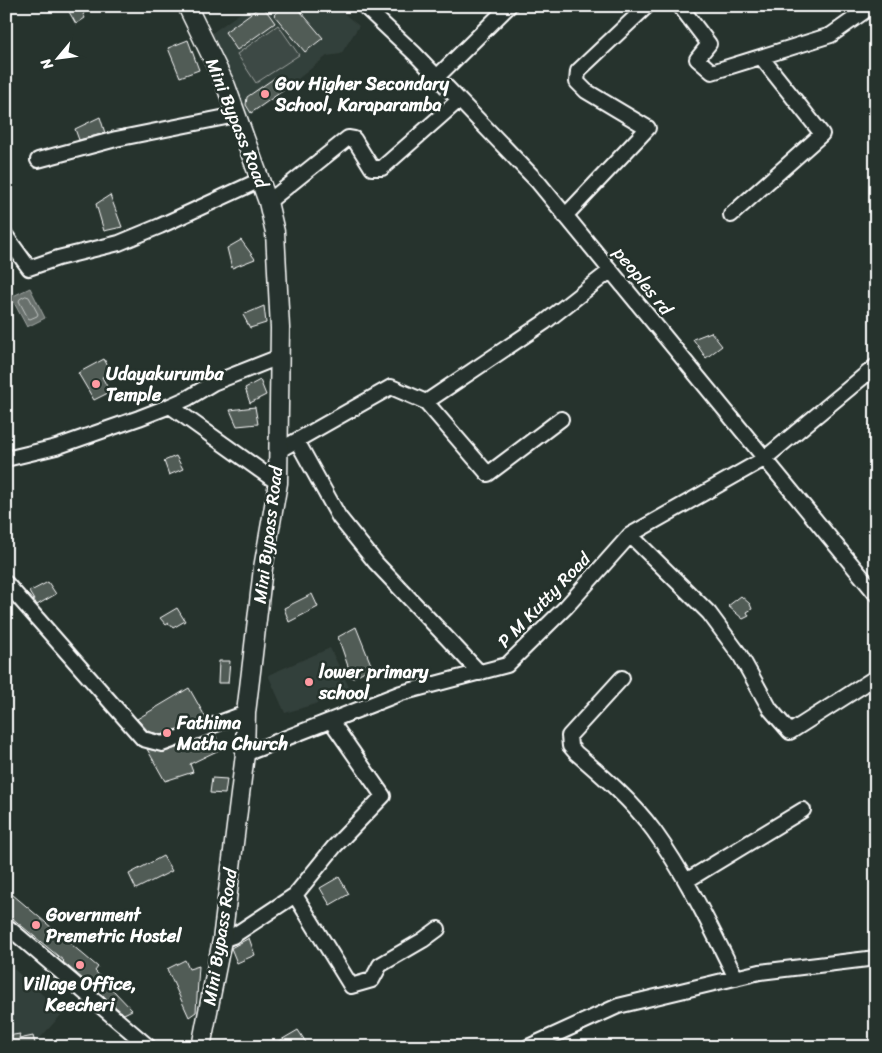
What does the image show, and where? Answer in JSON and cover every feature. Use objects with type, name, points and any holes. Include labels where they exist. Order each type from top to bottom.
[{"type":"main road","name":"Mini Bypass Road","points":[[187,6],[226,86],[268,202],[275,232],[280,328],[278,484],[264,568],[246,713],[245,754],[222,940],[201,1047]]},
{"type":"street","name":"peoples rd","points":[[364,6],[414,53],[538,182],[876,594]]},
{"type":"street","points":[[437,77],[508,6]]},
{"type":"street","points":[[565,216],[648,128],[586,91],[578,82],[578,70],[647,6]]},
{"type":"street","points":[[680,6],[709,44],[697,59],[712,72],[831,36],[872,6]]},
{"type":"street","points":[[731,215],[822,134],[762,57]]},
{"type":"street","points":[[268,202],[348,138],[354,139],[372,168],[382,168],[459,100]]},
{"type":"street","points":[[38,160],[116,139],[236,115]]},
{"type":"street","points":[[6,236],[29,268],[58,258],[119,243],[260,180]]},
{"type":"street","points":[[426,402],[545,322],[610,271]]},
{"type":"street","points":[[6,459],[56,447],[139,418],[188,398],[213,383],[279,357]]},
{"type":"street","name":"P M Kutty Road","points":[[245,754],[401,694],[507,665],[566,607],[630,535],[764,459],[876,366]]},
{"type":"street","points":[[278,451],[391,386],[426,402],[488,474],[561,419]]},
{"type":"street","points":[[170,406],[278,484]]},
{"type":"street","points":[[296,441],[339,517],[376,562],[480,673]]},
{"type":"street","points":[[630,535],[709,614],[740,655],[770,709],[790,732],[873,679],[876,683]]},
{"type":"street","points":[[6,583],[143,739],[162,744],[246,713]]},
{"type":"street","points":[[622,678],[569,736],[570,746],[618,789],[653,830],[686,881],[736,978]]},
{"type":"street","points":[[222,940],[233,936],[295,895],[334,847],[383,796],[331,721]]},
{"type":"street","points":[[686,881],[803,810]]},
{"type":"street","points":[[295,895],[351,986],[372,980],[380,966],[438,929]]},
{"type":"street","points":[[7,927],[148,1047]]},
{"type":"street","points":[[528,1047],[618,1006],[760,972],[862,958],[876,958]]},
{"type":"shaded area","points":[[250,6],[335,6],[359,26],[341,54],[327,56],[254,113],[244,118],[209,35]]},
{"type":"shaded area","points":[[278,25],[299,55],[256,83],[237,54]]},
{"type":"shaded area","name":"lower primary school","points":[[330,648],[352,693],[285,713],[268,675]]},
{"type":"shaded area","points":[[6,962],[63,1013],[32,1047],[6,1047]]},
{"type":"water","points":[[30,288],[45,318],[27,327],[11,297]]},
{"type":"building","points":[[74,6],[92,6],[83,14],[85,18],[76,24],[68,10]]},
{"type":"building","points":[[263,6],[275,23],[237,50],[225,32]]},
{"type":"building","points":[[284,6],[296,6],[323,38],[305,52],[274,15]]},
{"type":"building","points":[[188,40],[199,70],[180,77],[168,48]]},
{"type":"building","name":"Gov Higher Secondary School, Karaparamba","points":[[276,77],[284,90],[251,113],[246,105],[247,97]]},
{"type":"building","points":[[100,117],[105,133],[79,140],[75,129]]},
{"type":"building","points":[[110,195],[122,227],[104,231],[96,204]]},
{"type":"building","points":[[241,240],[255,259],[232,268],[227,248]]},
{"type":"building","points":[[264,306],[266,323],[250,328],[243,315]]},
{"type":"building","points":[[711,332],[722,346],[706,358],[693,339]]},
{"type":"building","name":"Udayakurumba Temple","points":[[104,359],[111,372],[102,377],[110,392],[94,400],[78,373]]},
{"type":"building","points":[[260,380],[266,395],[250,403],[245,388]]},
{"type":"building","points":[[255,407],[258,424],[237,426],[230,410]]},
{"type":"building","points":[[176,456],[183,469],[169,475],[164,461]]},
{"type":"building","points":[[48,582],[56,594],[37,605],[29,592]]},
{"type":"building","points":[[312,594],[318,607],[289,622],[284,608]]},
{"type":"building","points":[[741,596],[750,604],[752,609],[747,612],[749,616],[743,619],[728,606]]},
{"type":"building","points":[[177,608],[185,621],[173,628],[169,623],[166,625],[160,618]]},
{"type":"building","points":[[356,627],[372,667],[352,678],[338,637]]},
{"type":"building","points":[[219,661],[230,661],[228,683],[218,683]]},
{"type":"building","points":[[189,688],[206,718],[162,735],[148,731],[137,719]]},
{"type":"building","points":[[215,734],[221,749],[190,764],[193,772],[165,781],[147,749],[165,752]]},
{"type":"building","points":[[212,778],[227,779],[225,794],[210,793]]},
{"type":"building","points":[[163,856],[172,871],[136,889],[129,874]]},
{"type":"building","points":[[339,877],[349,894],[330,905],[320,888]]},
{"type":"building","points":[[6,889],[98,967],[95,971],[132,1010],[124,1014],[6,913]]},
{"type":"building","points":[[249,938],[255,955],[237,963],[231,948]]},
{"type":"building","points":[[185,960],[189,969],[199,966],[196,1012],[189,1017],[167,969]]},
{"type":"building","points":[[298,1030],[309,1047],[269,1047]]},
{"type":"building","points":[[20,1034],[19,1039],[33,1036],[36,1047],[6,1047],[7,1036]]},
{"type":"place","name":"Gov Higher Secondary School, Karaparamba","points":[[265,94]]},
{"type":"place","name":"Udayakurumba Temple","points":[[96,384]]},
{"type":"place","name":"lower primary school","points":[[309,682]]},
{"type":"place","name":"Fathima Matha Church","points":[[167,733]]},
{"type":"place","name":"Government Premetric Hostel","points":[[36,925]]},
{"type":"place","name":"Village Office, Keecheri","points":[[80,965]]}]
